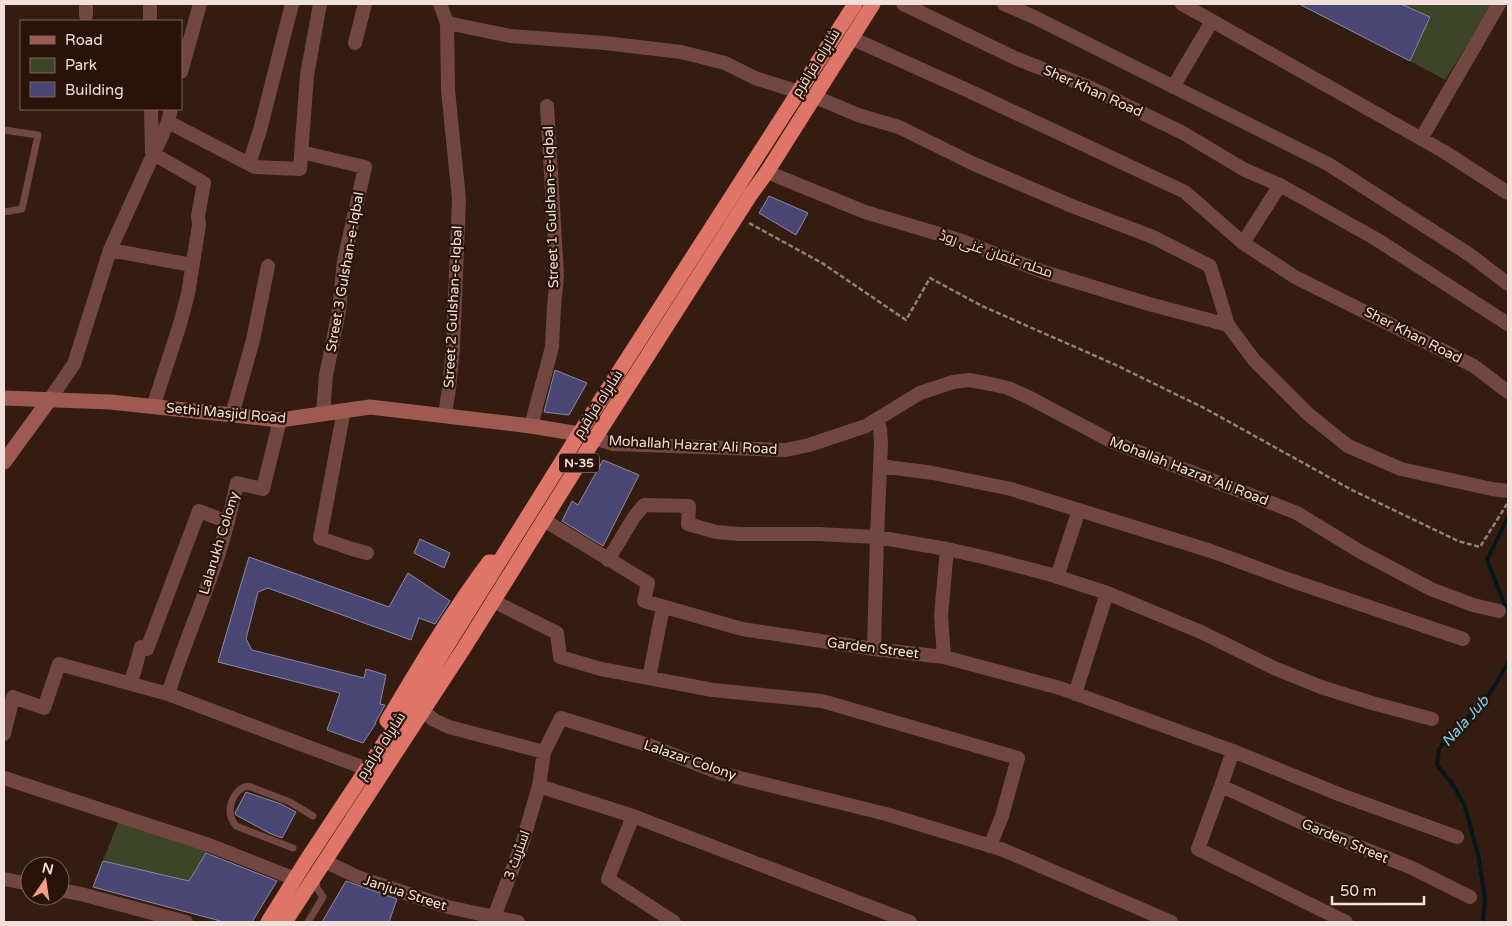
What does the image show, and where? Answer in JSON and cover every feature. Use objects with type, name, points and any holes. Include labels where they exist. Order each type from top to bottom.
[{"type":"highway","name":"شاہراہ قراقرم","points":[[268,922],[382,747],[452,652],[493,601],[872,4]]},
{"type":"highway","name":"شاہراہ قراقرم","points":[[285,922],[423,711],[502,559],[579,434],[798,92],[851,5]]},
{"type":"highway","points":[[382,747],[386,724],[431,646],[489,562],[502,559]]},
{"type":"street","points":[[150,4],[150,20]]},
{"type":"street","points":[[182,68],[200,4]]},
{"type":"street","points":[[249,164],[260,130],[292,4]]},
{"type":"street","points":[[4,462],[74,364],[110,250],[170,115],[254,167],[300,169],[307,75],[320,4]]},
{"type":"street","points":[[355,43],[365,4]]},
{"type":"street","name":"Street 2 Gulshan-e-Iqbal","points":[[440,4],[447,23],[448,90],[459,199],[452,348],[449,388],[444,415]]},
{"type":"street","name":"Sher Khan Road","points":[[903,4],[1015,58],[1089,87],[1184,133],[1245,170],[1280,185],[1376,240],[1508,324]]},
{"type":"street","points":[[1004,4],[1034,16],[1328,164],[1470,255],[1508,284]]},
{"type":"street","points":[[1182,4],[1421,139],[1508,193]]},
{"type":"street","points":[[1421,139],[1500,4]]},
{"type":"street","points":[[1173,87],[1212,21]]},
{"type":"street","points":[[447,23],[510,36],[596,42],[681,52],[725,63],[755,78],[798,92]]},
{"type":"street","name":"Sher Khan Road","points":[[851,38],[977,94],[1186,192],[1243,243],[1295,277],[1474,366],[1508,392]]},
{"type":"street","points":[[813,96],[858,115],[899,127],[974,164],[1072,206],[1153,237],[1210,266],[1228,324],[1254,360],[1301,407],[1348,446],[1400,470],[1492,490],[1508,491]]},
{"type":"street","name":"Street 1 Gulshan-e-Iqbal","points":[[531,426],[552,347],[557,275],[547,106]]},
{"type":"street","points":[[151,110],[152,153]]},
{"type":"street","name":"Street 3 Gulshan-e-Iqbal","points":[[301,152],[365,167],[344,261],[339,311],[325,382],[323,413]]},
{"type":"street","points":[[152,153],[204,183],[188,294],[153,406]]},
{"type":"street","name":"محلہ عثمان غنی روڈ","points":[[767,172],[865,212],[959,240],[1044,272],[1149,304],[1228,324]]},
{"type":"street","points":[[1243,243],[1280,185]]},
{"type":"street","points":[[110,250],[192,265]]},
{"type":"street","points":[[232,415],[253,340],[268,266]]},
{"type":"street","name":"Mohallah Hazrat Ali Road","points":[[595,438],[613,444],[786,450],[830,439],[866,426],[920,393],[953,382],[969,380],[1008,388],[1113,442],[1297,513],[1359,550],[1431,589],[1473,605],[1499,611]]},
{"type":"street","name":"Sethi Masjid Road","points":[[4,398],[153,406],[280,420],[370,406],[531,426],[579,434]]},
{"type":"street","points":[[344,410],[320,538],[367,553]]},
{"type":"street","points":[[874,649],[880,466],[880,429],[877,419]]},
{"type":"street","name":"Lalarukh Colony","points":[[168,694],[180,656],[215,564],[237,484],[263,489],[280,420]]},
{"type":"street","points":[[880,466],[932,473],[1011,489],[1212,550],[1295,582],[1463,639]]},
{"type":"street","points":[[608,560],[634,517],[644,505],[689,506],[688,524],[716,532],[877,537],[947,548],[1057,577],[1107,593],[1201,632],[1274,668],[1322,687],[1432,719]]},
{"type":"street","points":[[1057,577],[1079,510]]},
{"type":"street","points":[[131,683],[140,647],[147,649],[200,512],[228,522]]},
{"type":"street","name":"Garden Street","points":[[544,520],[648,583],[644,601],[742,629],[874,649],[944,657],[1075,694],[1233,751],[1341,795],[1456,837]]},
{"type":"street","points":[[944,657],[941,616],[947,548]]},
{"type":"street","points":[[1075,694],[1107,593]]},
{"type":"street","points":[[493,601],[557,633],[560,658],[600,669],[713,690],[822,701],[1018,758],[1002,816],[990,846],[1171,922]]},
{"type":"street","points":[[649,678],[663,607]]},
{"type":"street","points":[[4,734],[13,697],[44,708],[59,664],[168,694],[367,769]]},
{"type":"street","points":[[423,711],[434,720],[450,727],[544,752]]},
{"type":"street","name":"Lalazar Colony","points":[[539,786],[544,752],[561,718],[651,746],[720,773],[886,814],[990,846]]},
{"type":"street","points":[[1233,751],[1198,849],[1346,922]]},
{"type":"street","points":[[4,778],[209,845],[295,879]]},
{"type":"street","points":[[539,786],[633,816],[910,922]]},
{"type":"street","name":"اسٹریٹ 3","points":[[492,919],[522,844],[539,786]]},
{"type":"street","name":"Garden Street","points":[[1221,786],[1318,830],[1412,868],[1470,897]]},
{"type":"street","points":[[633,816],[608,879],[674,922]]},
{"type":"street","name":"Janjua Street","points":[[321,866],[448,908],[492,919],[518,922]]},
{"type":"street","points":[[4,879],[20,882]]},
{"type":"street","points":[[70,893],[186,922]]},
{"type":"lane","points":[[4,130],[38,135],[22,209],[4,212]]},
{"type":"lane","points":[[293,848],[236,826],[230,812],[231,802],[241,788],[246,786],[290,802],[313,816]]},
{"type":"lane","points":[[308,922],[324,897],[317,888],[316,880],[321,866]]},
{"type":"path","points":[[737,216],[822,263],[906,320],[930,278],[982,306],[1116,365],[1206,409],[1352,490],[1458,541],[1480,547],[1508,501]]},
{"type":"green space","points":[[1401,4],[1493,4],[1445,80],[1410,61],[1430,18]]},
{"type":"green space","points":[[119,820],[210,847],[189,881],[103,861]]},
{"type":"building","points":[[1299,4],[1401,4],[1430,17],[1410,61]]},
{"type":"building","points":[[769,196],[808,213],[796,235],[759,213]]},
{"type":"building","points":[[555,370],[587,383],[569,415],[544,412]]},
{"type":"building","points":[[603,460],[639,475],[603,546],[562,521],[572,501],[578,505]]},
{"type":"building","points":[[420,539],[450,553],[444,568],[414,553]]},
{"type":"building","points":[[249,557],[389,607],[408,573],[450,601],[435,624],[419,618],[411,640],[268,588],[258,592],[246,639],[252,650],[364,678],[366,669],[386,675],[380,704],[385,705],[363,743],[327,730],[340,693],[218,662]]},
{"type":"building","points":[[246,792],[281,804],[296,812],[282,838],[236,815],[235,813]]},
{"type":"building","points":[[206,853],[277,881],[252,922],[224,922],[93,887],[103,861],[189,881]]},
{"type":"building","points":[[346,881],[397,899],[389,922],[322,922]]},
{"type":"waterway","name":"Nala Jub","points":[[1508,517],[1487,560],[1508,613]]},
{"type":"waterway","name":"Nala Jub","points":[[1483,922],[1485,898],[1478,854],[1464,804],[1451,782],[1437,765],[1439,749],[1457,728],[1486,700],[1508,663]]}]
